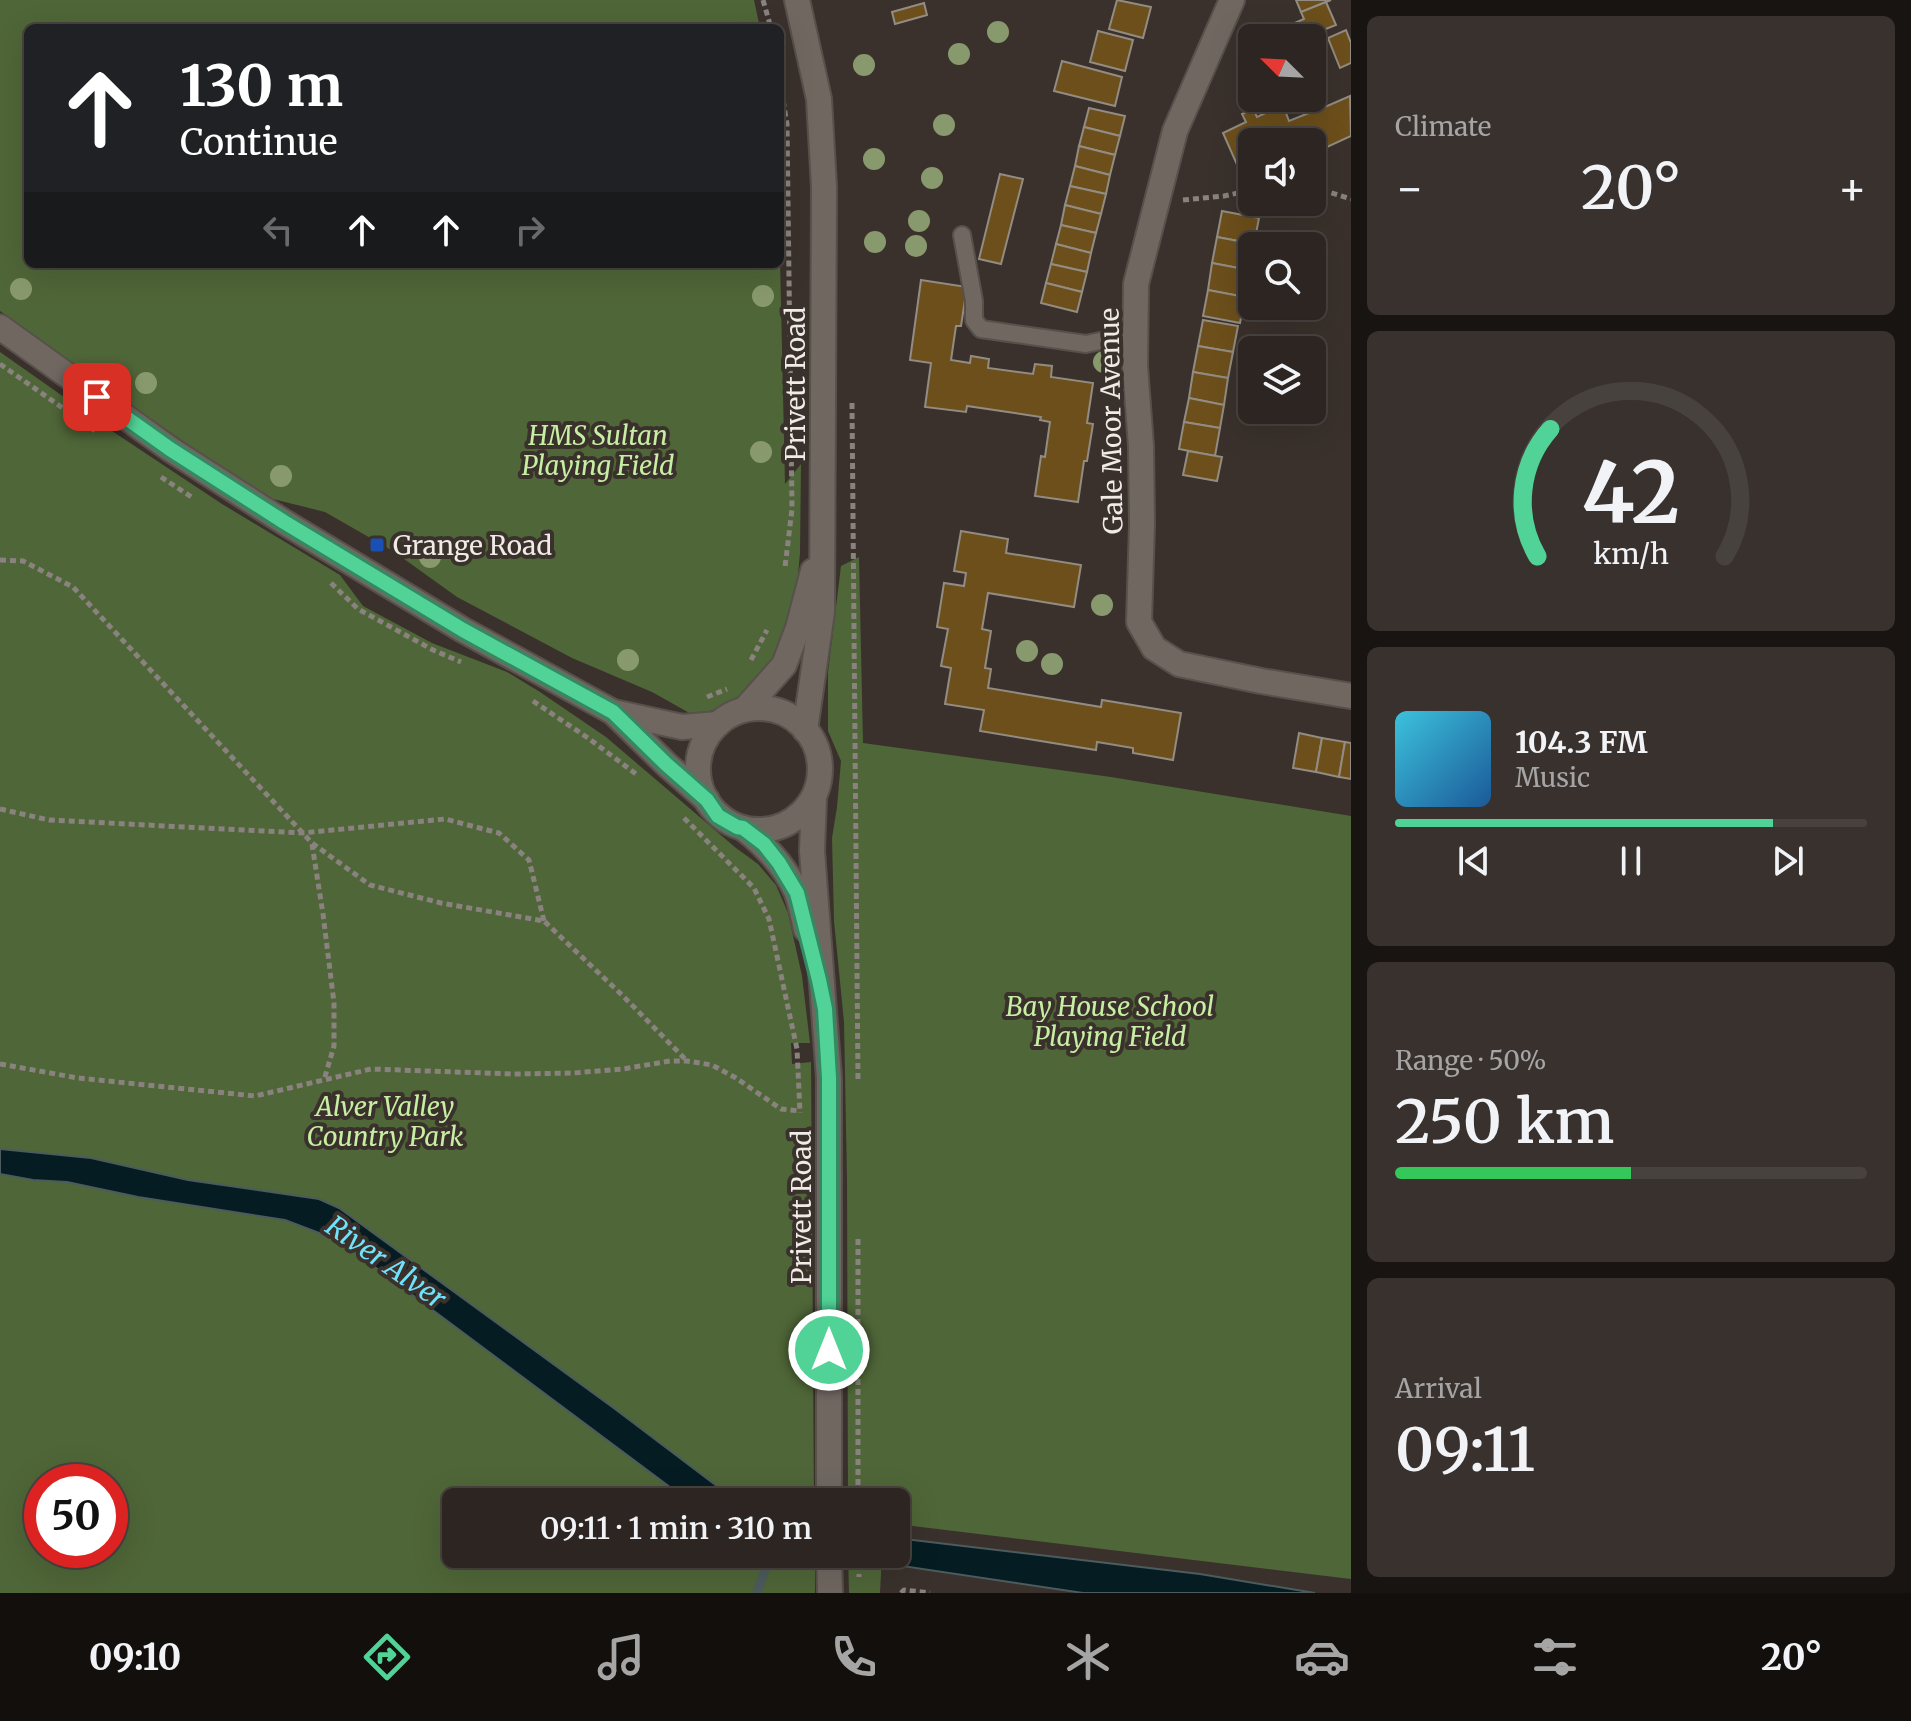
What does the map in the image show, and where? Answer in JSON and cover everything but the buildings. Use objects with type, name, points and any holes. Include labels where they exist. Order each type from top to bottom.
[{"type":"main road","name":"Privett Road","points":[[797,0],[819,99],[824,187],[822,612],[805,730]]},
{"type":"main road","name":"Gale Moor Avenue","points":[[1232,0],[1175,131],[1136,284],[1134,334],[1142,478],[1139,622],[1154,648],[1179,664],[1351,696]]},
{"type":"main road","points":[[0,327],[170,449],[284,522],[463,630],[613,712],[707,800]]},
{"type":"main road","name":"Privett Road","points":[[745,709],[784,665],[798,628],[823,530]]},
{"type":"main road","points":[[745,709],[771,709],[792,717],[811,736],[819,756],[820,777],[814,798],[803,812],[785,825],[758,831],[737,827],[718,816],[702,793],[698,772],[700,751],[718,724],[745,709]]},
{"type":"main road","points":[[613,712],[682,727],[718,724]]},
{"type":"main road","name":"Privett Road","points":[[814,798],[812,851],[829,1092],[829,1488]]},
{"type":"main road","name":"Privett Road","points":[[743,828],[764,844],[797,893],[825,1009]]},
{"type":"main road","points":[[829,1568],[830,1593]]},
{"type":"lane","points":[[962,235],[974,301],[974,320],[981,329],[1086,344],[1134,334]]},
{"type":"path","points":[[763,0],[770,24]]},
{"type":"path","points":[[783,581],[792,509],[787,124],[784,106]]},
{"type":"path","points":[[1326,191],[1351,199]]},
{"type":"path","points":[[1158,202],[1238,193]]},
{"type":"path","points":[[0,364],[99,434]]},
{"type":"path","points":[[852,388],[858,1094]]},
{"type":"path","points":[[149,469],[199,502]]},
{"type":"path","points":[[0,560],[23,561],[73,587],[302,833],[370,885],[441,903],[544,921]]},
{"type":"path","points":[[328,580],[358,609],[433,650],[462,662]]},
{"type":"path","points":[[749,665],[771,618]]},
{"type":"path","points":[[704,698],[728,689],[735,682]]},
{"type":"path","points":[[528,698],[644,781]]},
{"type":"path","points":[[0,809],[49,820],[302,833],[445,819],[499,833],[529,860],[544,921],[687,1061]]},
{"type":"path","points":[[677,811],[754,888],[769,919],[793,1021],[798,1093]]},
{"type":"path","points":[[312,843],[334,1003],[334,1046],[324,1080]]},
{"type":"path","points":[[0,1064],[78,1078],[255,1096],[371,1069],[558,1073],[687,1061],[712,1065],[781,1109],[800,1111]]},
{"type":"path","points":[[858,1231],[858,1488]]},
{"type":"path","points":[[901,1593],[904,1590],[930,1593]]},
{"type":"green space","name":"HMS Sultan Playing Field","points":[[0,0],[754,0],[759,24],[24,24],[24,268],[780,268],[785,484],[801,464],[796,596],[778,650],[757,688],[734,705],[693,715],[652,692],[572,658],[457,597],[393,551],[325,512],[273,499],[116,395],[0,311]]},
{"type":"green space","name":"Alver Valley Country Park","points":[[0,352],[222,504],[340,575],[363,606],[432,643],[507,672],[606,737],[758,864],[776,885],[788,913],[802,976],[810,1043],[791,1043],[792,1064],[811,1062],[814,1488],[442,1488],[442,1568],[815,1568],[815,1593],[0,1593]]},
{"type":"green space","name":"Bay House School Playing Field","points":[[859,557],[863,743],[1111,777],[1351,816],[1351,1579],[910,1526],[910,1488],[848,1488],[844,1022],[834,921],[832,838],[841,761],[828,731],[828,672],[841,566]]},
{"type":"green space","points":[[848,1568],[881,1568],[880,1593],[849,1593]]},
{"type":"water","name":"River Alver","points":[[0,1149],[91,1158],[188,1180],[319,1199],[339,1208],[719,1488],[671,1488],[340,1241],[285,1220],[138,1197],[67,1182],[0,1174]]},
{"type":"water","points":[[910,1540],[1200,1574],[1315,1593],[1083,1593],[910,1567]]},
{"type":"waterway","points":[[757,1593],[765,1568]]},
{"type":"place","name":"Grange Road","points":[[377,545]]},
{"type":"route","points":[[97,397],[170,449],[284,522],[463,630],[613,712],[707,800],[718,816],[743,828],[764,844],[779,863],[797,893],[825,1009],[830,1147],[829,1350]]}]
